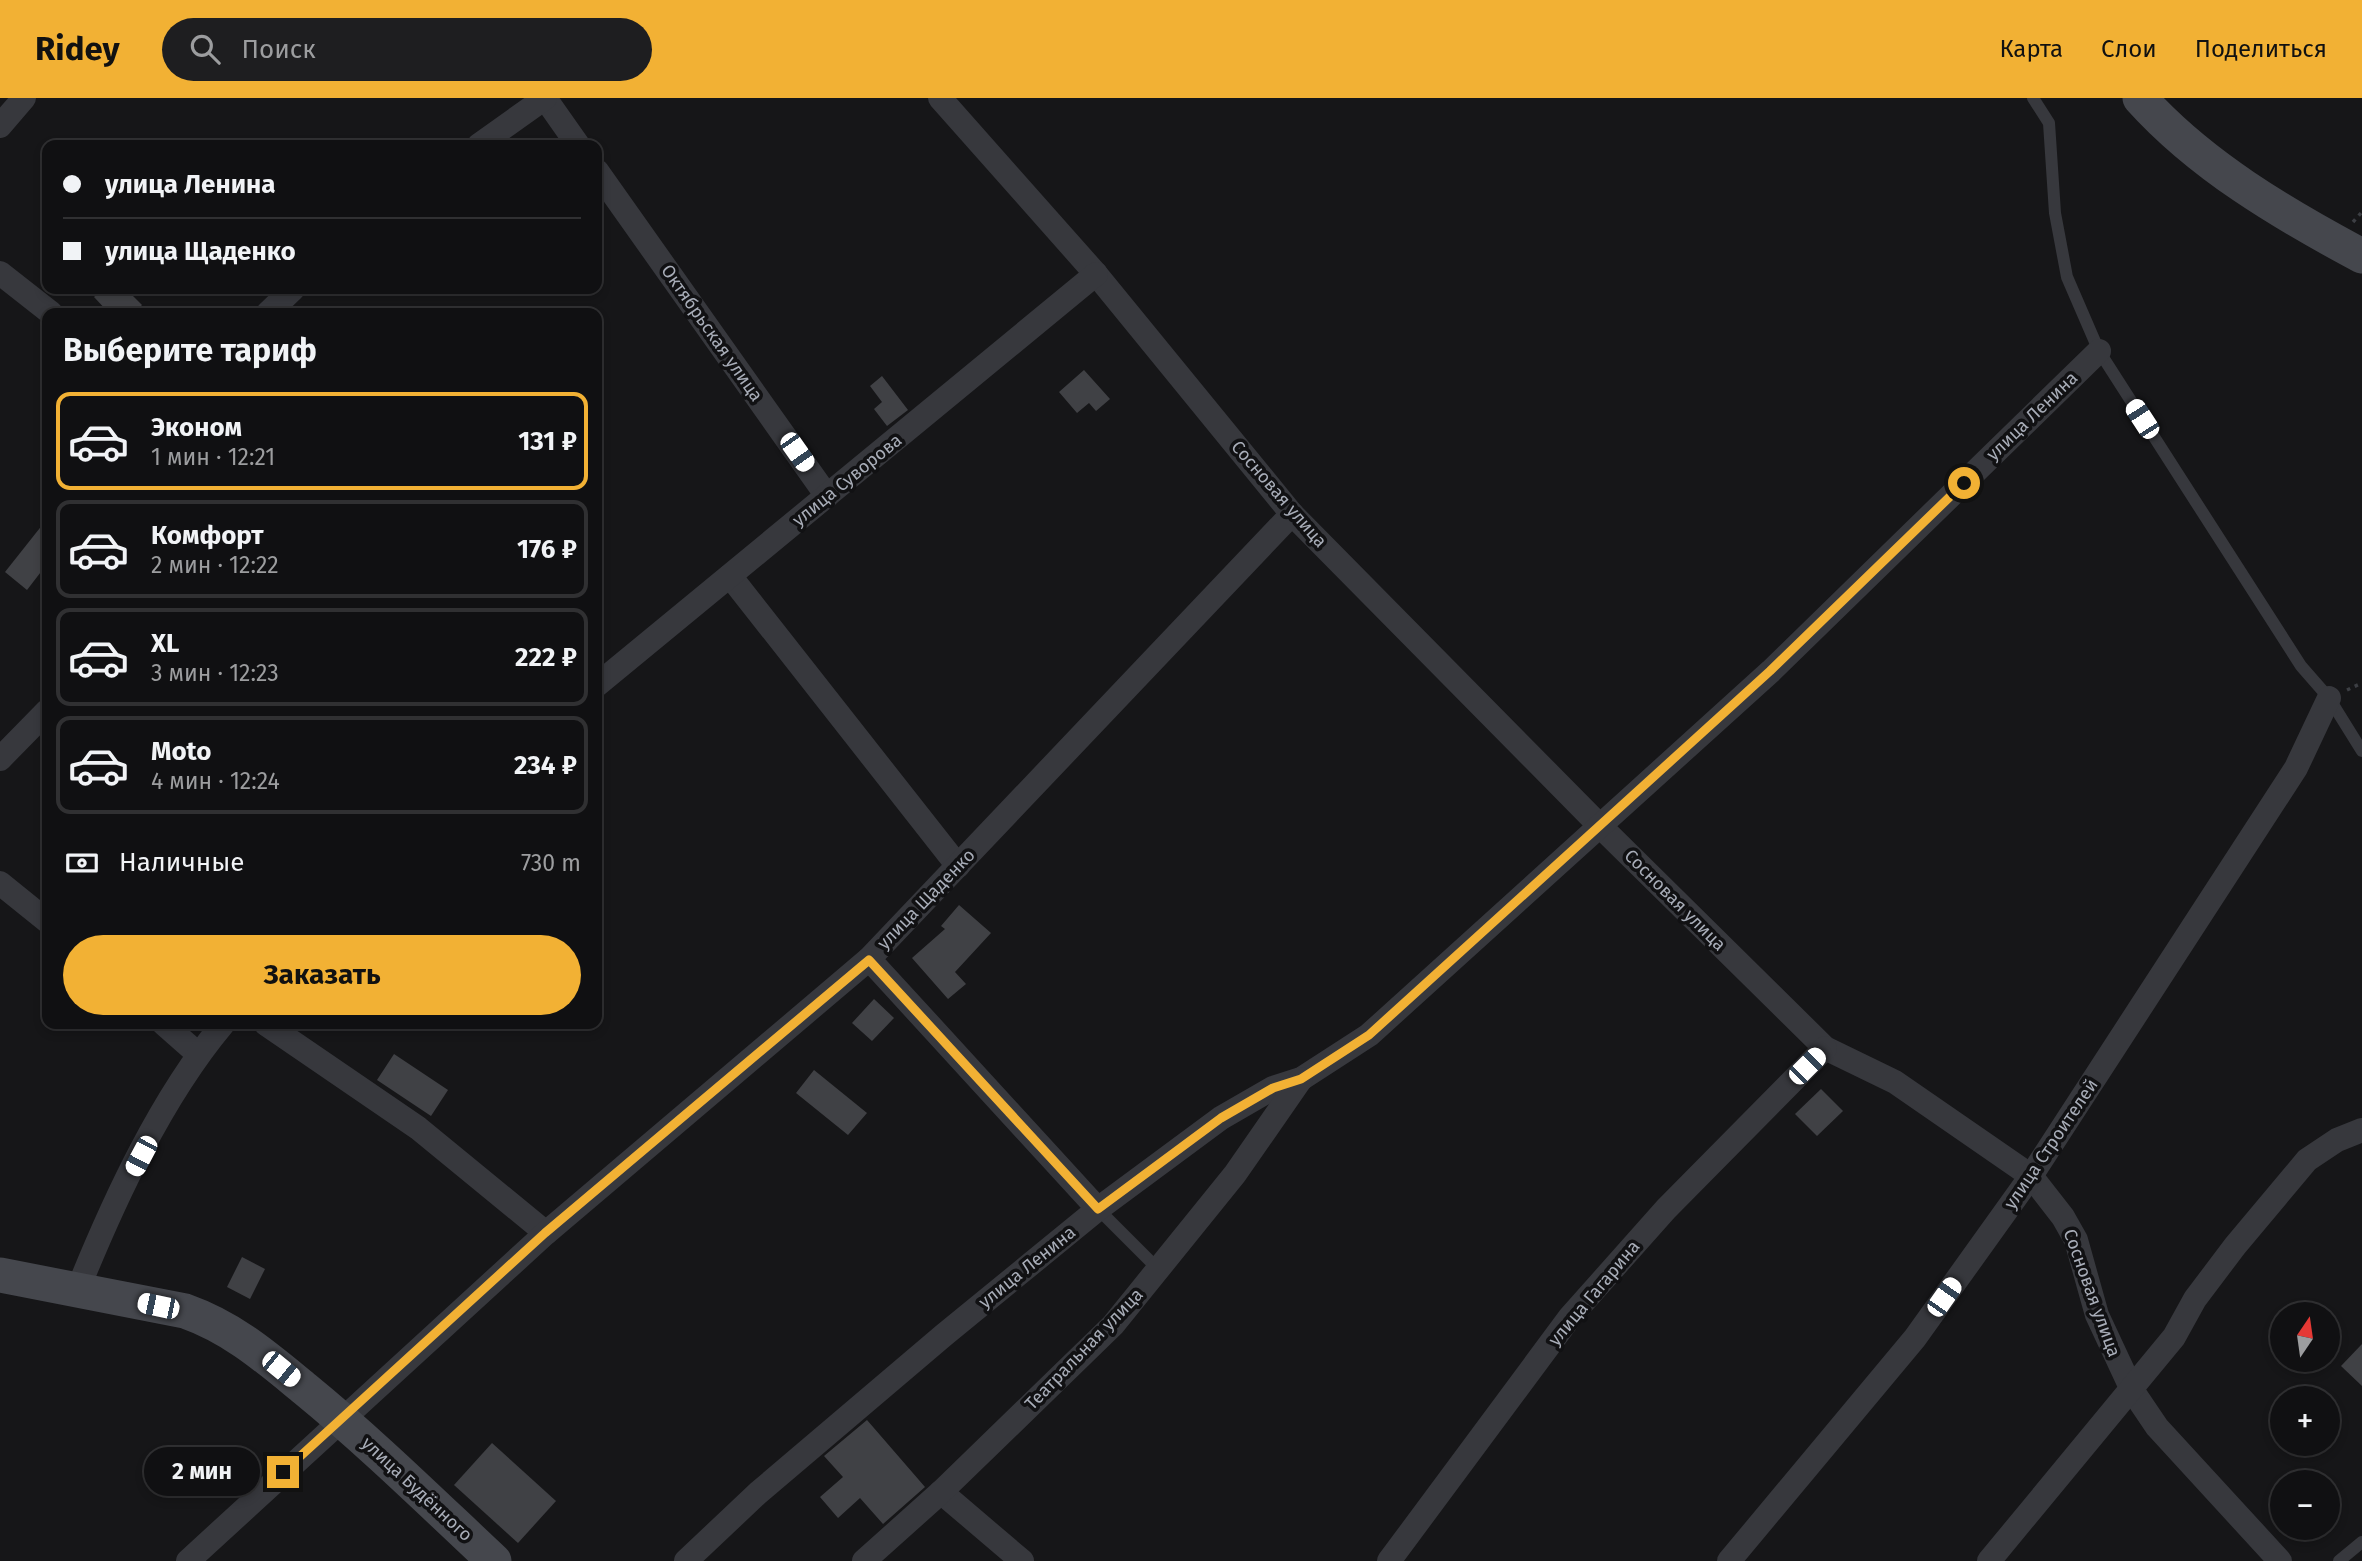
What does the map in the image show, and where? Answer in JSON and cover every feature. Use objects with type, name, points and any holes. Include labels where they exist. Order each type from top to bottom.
[{"type":"main road","points":[[2140,98],[2202,155],[2261,198],[2362,256]]},
{"type":"main road","name":"улица Будённого","points":[[0,1275],[185,1311],[214,1321],[241,1337],[340,1418],[494,1561]]},
{"type":"street","points":[[0,126],[24,98]]},
{"type":"street","points":[[487,140],[545,98],[574,140]]},
{"type":"street","name":"Сосновая улица","points":[[940,98],[1096,274],[1292,514],[1601,827],[1825,1048],[1895,1082],[2031,1176],[2063,1217],[2076,1240],[2097,1315],[2132,1390],[2157,1427],[2280,1561]]},
{"type":"street","name":"Октябрьская улица","points":[[602,178],[827,496]]},
{"type":"street","points":[[0,273],[45,308]]},
{"type":"street","name":"улица Суворова","points":[[602,681],[1096,274]]},
{"type":"street","points":[[273,308],[288,294]]},
{"type":"street","name":"улица Ленина","points":[[686,1561],[789,1467],[1098,1209],[1221,1118],[1273,1088],[1301,1079],[1369,1035],[1770,671],[2099,352]]},
{"type":"street","name":"улица Щаденко","points":[[188,1561],[340,1418],[545,1233],[869,960],[1292,514]]},
{"type":"street","points":[[730,576],[958,866]]},
{"type":"street","name":"улица Строителей","points":[[1729,1561],[1915,1338],[2031,1176],[2296,768],[2329,698]]},
{"type":"street","points":[[0,759],[42,716]]},
{"type":"street","points":[[0,883],[42,917]]},
{"type":"street","points":[[869,960],[1098,1209]]},
{"type":"street","points":[[170,1029],[198,1054]]},
{"type":"street","points":[[78,1289],[104,1225],[198,1054],[219,1029]]},
{"type":"street","points":[[273,1029],[418,1128],[545,1233]]},
{"type":"street","name":"улица Гагарина","points":[[1389,1561],[1570,1317],[1666,1209],[1825,1048]]},
{"type":"street","name":"Театральная улица","points":[[864,1561],[941,1492],[1113,1325],[1235,1174],[1301,1079]]},
{"type":"street","points":[[1989,1561],[2132,1390],[2174,1337],[2195,1299],[2235,1246],[2307,1160],[2337,1140],[2362,1130]]},
{"type":"street","points":[[941,1492],[1022,1561]]},
{"type":"lane","points":[[2033,98],[2049,123],[2055,213],[2067,277],[2099,352],[2301,666],[2329,698],[2362,751]]},
{"type":"lane","points":[[1098,1209],[1158,1269]]},
{"type":"lane","points":[[2339,1561],[2362,1542]]},
{"type":"building","points":[[97,294],[131,294],[142,305],[139,308],[104,308],[94,297]]},
{"type":"building","points":[[1084,370],[1110,399],[1096,411],[1089,403],[1077,413],[1059,392]]},
{"type":"building","points":[[882,376],[908,410],[887,426],[874,409],[882,402],[870,386]]},
{"type":"building","points":[[42,525],[42,570],[27,590],[5,572]]},
{"type":"building","points":[[959,905],[991,933],[955,972],[966,984],[948,999],[912,958],[945,929],[941,926]]},
{"type":"building","points":[[874,999],[894,1018],[872,1041],[852,1023]]},
{"type":"building","points":[[394,1054],[448,1090],[431,1116],[377,1080]]},
{"type":"building","points":[[814,1070],[867,1113],[848,1135],[796,1093]]},
{"type":"building","points":[[1821,1089],[1843,1111],[1817,1136],[1795,1114]]},
{"type":"building","points":[[242,1257],[265,1269],[250,1299],[227,1287]]},
{"type":"building","points":[[2362,1344],[2362,1386],[2341,1366]]},
{"type":"building","points":[[867,1420],[925,1487],[883,1524],[860,1498],[838,1518],[820,1497],[843,1477],[824,1456]]},
{"type":"building","points":[[492,1443],[556,1501],[518,1543],[454,1485]]},
{"type":"route","points":[[283,1472],[545,1233],[869,960],[1098,1209],[1164,1158],[1252,1098],[1301,1079],[1369,1035],[1431,982],[1770,671],[1964,483]]}]
